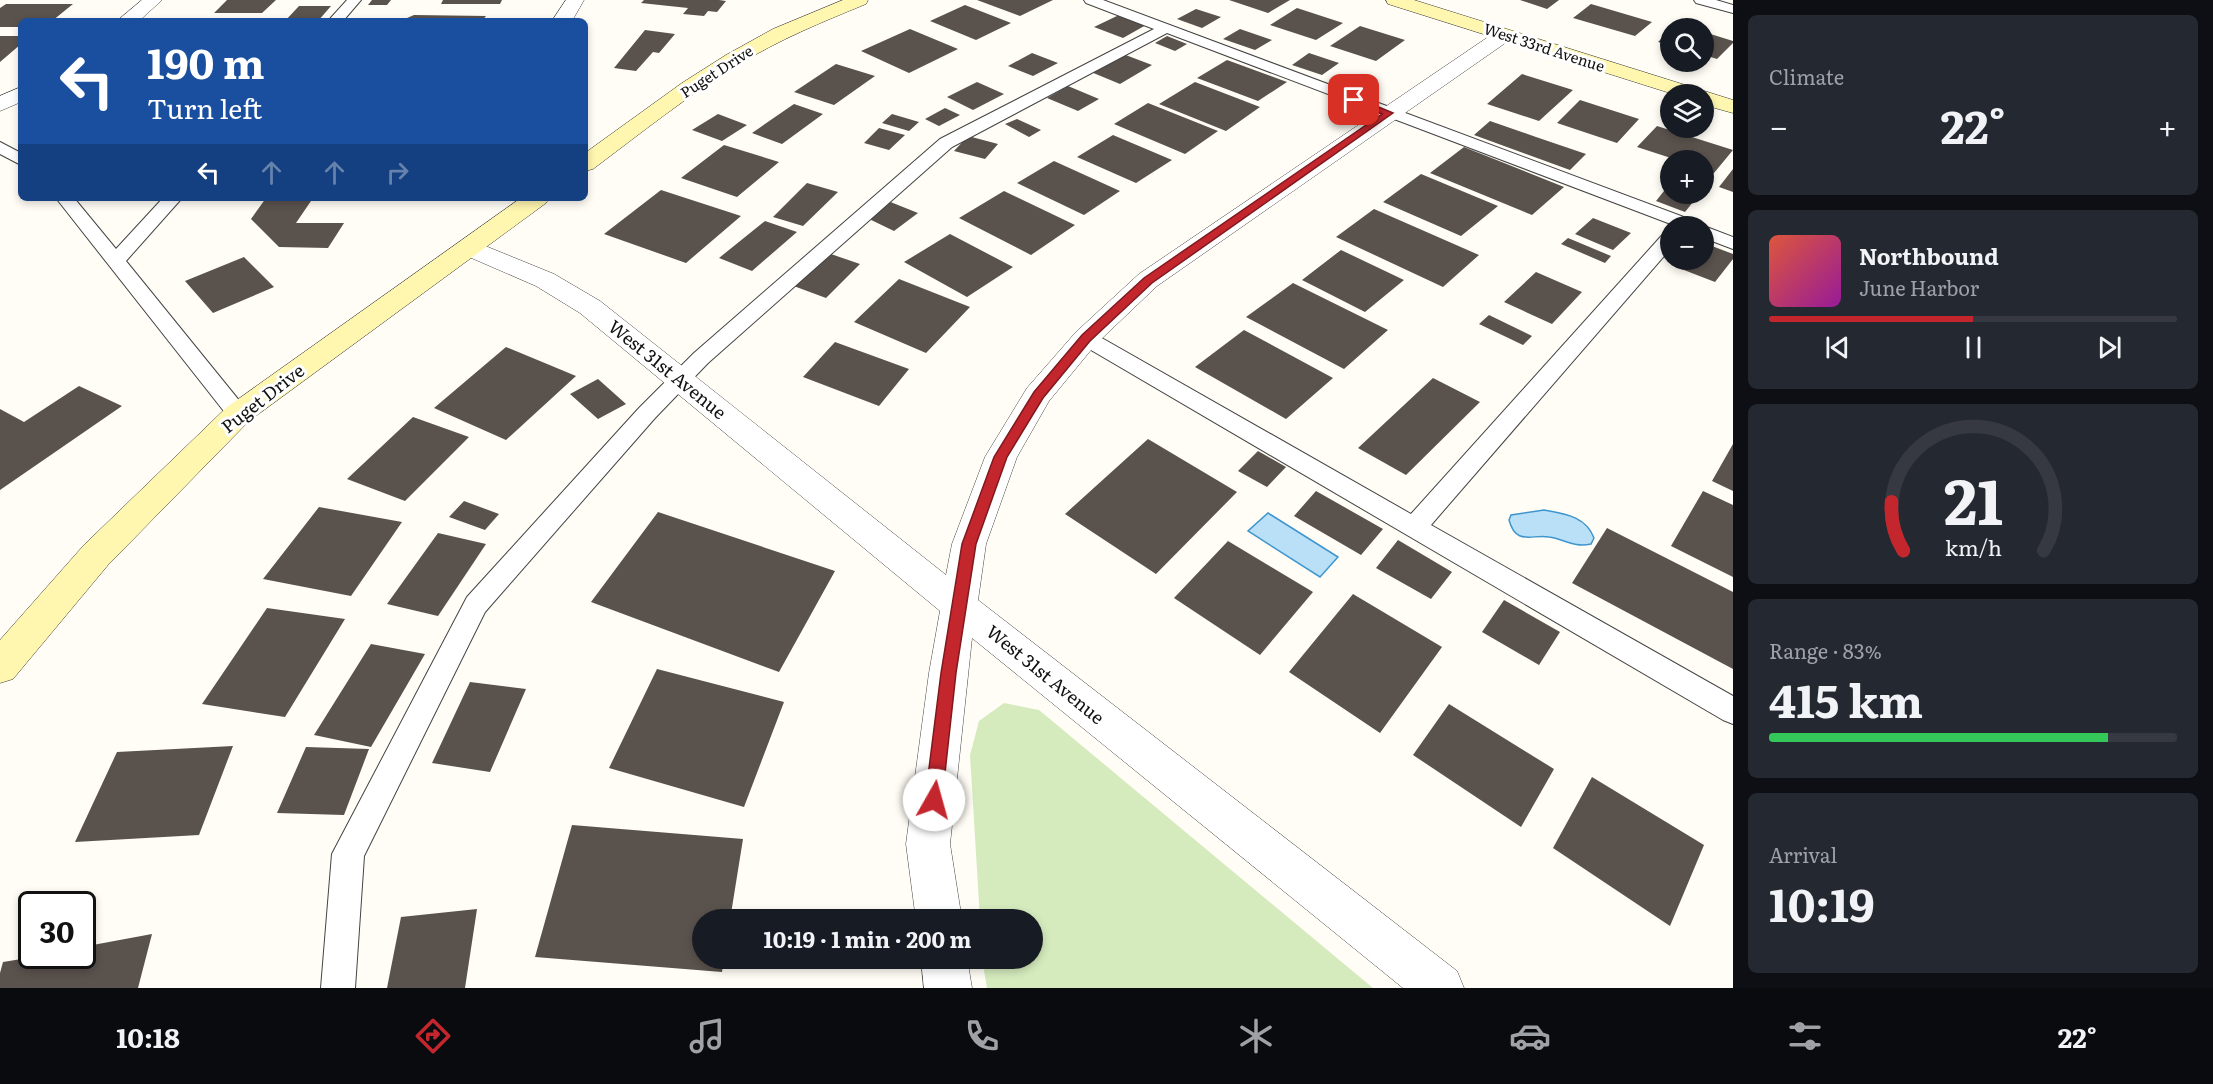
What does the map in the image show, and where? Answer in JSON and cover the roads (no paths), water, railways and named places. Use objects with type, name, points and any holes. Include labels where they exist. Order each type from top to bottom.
[{"type":"street","points":[[131,18],[153,0]]},
{"type":"street","points":[[564,18],[575,0]]},
{"type":"street","name":"Puget Drive","points":[[588,162],[694,85],[754,47],[814,18],[860,0]]},
{"type":"street","name":"West 33rd Avenue","points":[[1395,0],[1661,84]]},
{"type":"street","points":[[937,909],[928,844],[948,673],[969,544],[1001,457],[1038,395],[1086,338],[1148,280],[1504,35]]},
{"type":"street","points":[[0,105],[18,95]]},
{"type":"street","points":[[1714,101],[1733,107]]},
{"type":"street","name":"Puget Drive","points":[[0,667],[96,555],[238,414],[533,201]]},
{"type":"street","name":"West 31st Avenue","points":[[469,248],[545,280],[590,307],[959,606],[1440,988]]},
{"type":"street","points":[[945,969],[948,988]]},
{"type":"lane","points":[[338,18],[354,0]]},
{"type":"lane","points":[[1091,0],[1389,113],[1660,220]]},
{"type":"lane","points":[[1701,0],[1733,9]]},
{"type":"lane","points":[[338,988],[348,854],[476,605],[701,358],[946,143],[1166,28]]},
{"type":"lane","points":[[0,147],[18,158]]},
{"type":"lane","points":[[67,201],[238,414]]},
{"type":"lane","points":[[116,261],[170,201]]},
{"type":"lane","points":[[1714,235],[1733,243]]},
{"type":"lane","points":[[1414,527],[1660,252]]},
{"type":"lane","points":[[1086,338],[1733,711]]},
{"type":"water","points":[[1544,510],[1574,517],[1586,525],[1594,538],[1591,544],[1574,544],[1543,536],[1520,536],[1512,528],[1509,520],[1511,515]]},
{"type":"water","points":[[1268,513],[1338,557],[1320,577],[1248,531]]}]
